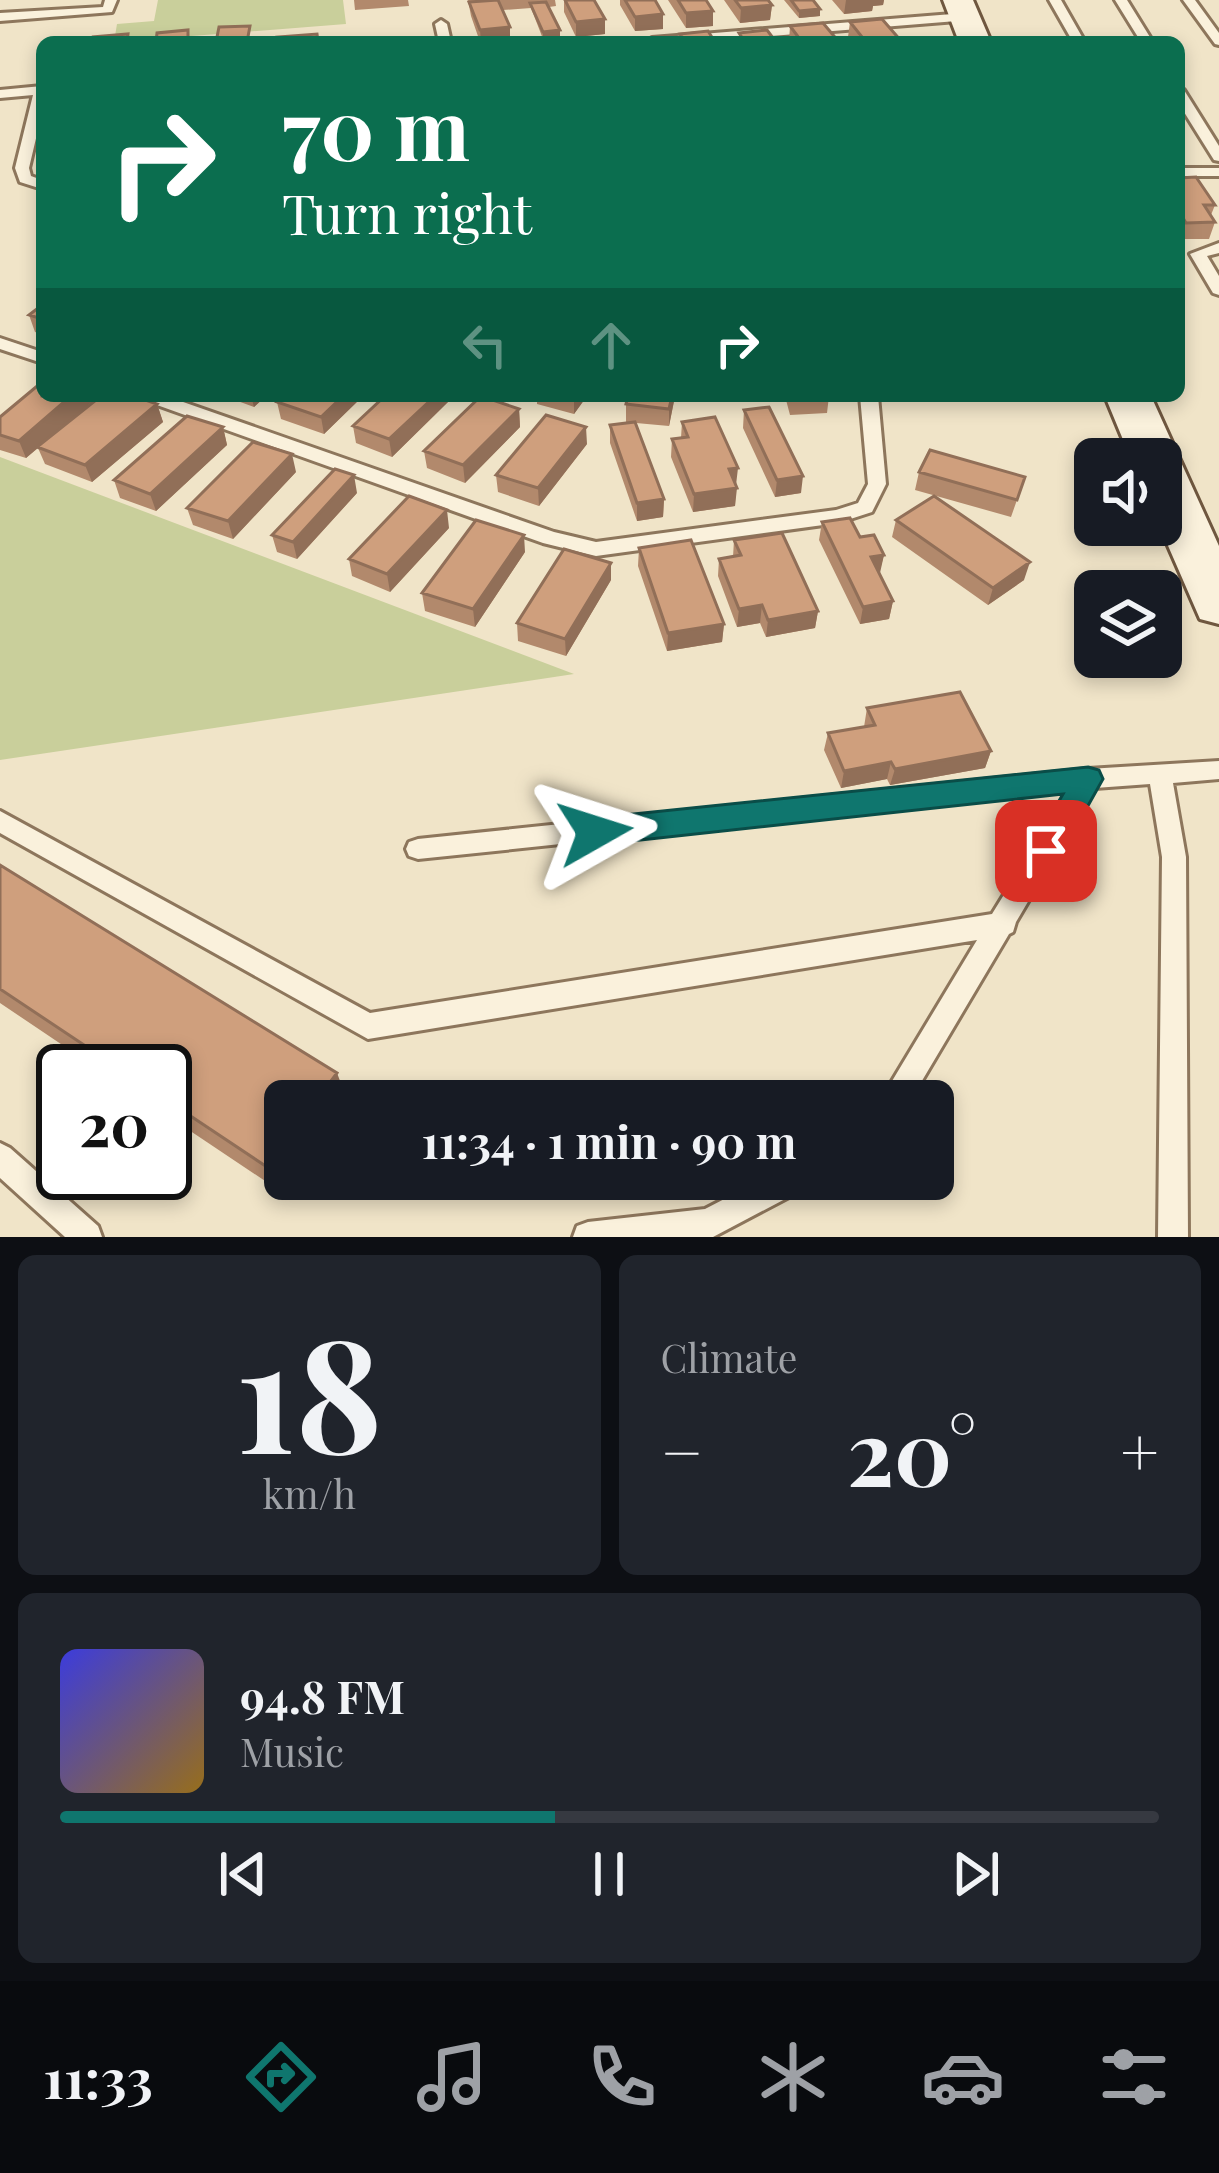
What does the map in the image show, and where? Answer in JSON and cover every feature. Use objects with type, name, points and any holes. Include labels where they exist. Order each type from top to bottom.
[{"type":"main road","points":[[1131,402],[1146,438]]},
{"type":"main road","points":[[1182,520],[1219,605]]},
{"type":"lane","points":[[32,15],[37,0]]},
{"type":"lane","points":[[0,17],[108,10],[111,0]]},
{"type":"lane","points":[[1055,0],[1076,36]]},
{"type":"lane","points":[[1121,0],[1143,36]]},
{"type":"lane","points":[[1189,0],[1219,41]]},
{"type":"lane","points":[[738,36],[966,20]]},
{"type":"lane","points":[[441,24],[444,36]]},
{"type":"lane","points":[[0,94],[36,91]]},
{"type":"lane","points":[[1185,107],[1219,157]]},
{"type":"lane","points":[[36,113],[22,168],[25,179],[36,183]]},
{"type":"lane","points":[[1185,172],[1219,172]]},
{"type":"lane","points":[[1219,248],[1198,254],[1219,290]]},
{"type":"lane","points":[[0,344],[36,356]]},
{"type":"lane","points":[[166,402],[550,538],[596,548],[838,516],[865,508],[877,484],[870,402]]},
{"type":"lane","points":[[418,850],[1088,779],[1219,770]]},
{"type":"lane","points":[[1160,774],[1174,856],[1173,1237]]},
{"type":"lane","points":[[907,1080],[1088,779]]},
{"type":"lane","points":[[0,821],[368,1026],[1004,924]]},
{"type":"lane","points":[[0,1158],[87,1237]]},
{"type":"lane","points":[[587,1237],[708,1224],[754,1200]]},
{"type":"green space","points":[[158,0],[343,0],[346,24],[191,36],[115,36],[117,24],[154,21]]},
{"type":"green space","points":[[0,457],[574,674],[0,760]]},
{"type":"building","points":[[498,0],[510,27],[480,30],[469,2]]},
{"type":"building","points":[[565,0],[594,0],[605,19],[576,22]]},
{"type":"building","points":[[625,0],[655,0],[663,14],[635,17]]},
{"type":"building","points":[[678,0],[706,0],[713,11],[686,13]]},
{"type":"building","points":[[735,0],[768,0],[772,5],[741,8]]},
{"type":"building","points":[[791,0],[813,0],[820,9],[799,11]]},
{"type":"building","points":[[546,2],[560,30],[543,32],[530,3]]},
{"type":"building","points":[[882,19],[897,36],[861,36],[850,22]]},
{"type":"building","points":[[823,23],[834,36],[798,36],[790,26]]},
{"type":"building","points":[[250,26],[248,36],[217,36],[219,27]]},
{"type":"building","points":[[188,30],[188,36],[157,36]]},
{"type":"building","points":[[767,30],[772,36],[741,36],[739,33]]},
{"type":"building","points":[[708,31],[711,36],[681,36]]},
{"type":"building","points":[[1196,177],[1215,205],[1204,205],[1215,222],[1186,223],[1185,178]]},
{"type":"building","points":[[36,387],[36,402],[64,402],[19,441],[0,435],[0,417]]},
{"type":"building","points":[[93,402],[157,404],[85,465],[37,447]]},
{"type":"building","points":[[277,402],[337,402],[321,417]]},
{"type":"building","points":[[379,402],[429,402],[389,439],[353,426]]},
{"type":"building","points":[[475,402],[499,402],[519,409],[463,465],[424,451]]},
{"type":"building","points":[[626,402],[671,402],[669,409]]},
{"type":"building","points":[[769,407],[803,476],[777,480],[744,410]]},
{"type":"building","points":[[546,415],[586,427],[538,488],[496,475]]},
{"type":"building","points":[[187,416],[223,427],[150,494],[114,480]]},
{"type":"building","points":[[715,417],[738,468],[729,469],[737,488],[694,494],[672,439],[688,437],[682,422]]},
{"type":"building","points":[[635,422],[664,499],[637,503],[610,425]]},
{"type":"building","points":[[253,442],[292,454],[228,521],[187,508]]},
{"type":"building","points":[[930,450],[1025,477],[1017,500],[919,472]]},
{"type":"building","points":[[335,469],[354,475],[293,542],[272,535]]},
{"type":"building","points":[[409,496],[447,510],[387,574],[349,559]]},
{"type":"building","points":[[934,496],[1030,562],[993,588],[896,520]]},
{"type":"building","points":[[850,518],[860,537],[874,535],[884,555],[871,557],[893,601],[863,607],[822,522]]},
{"type":"building","points":[[476,520],[524,535],[473,609],[422,593]]},
{"type":"building","points":[[782,533],[818,611],[768,620],[762,605],[739,609],[719,559],[741,555],[734,540]]},
{"type":"building","points":[[691,540],[724,624],[668,633],[639,548]]},
{"type":"building","points":[[564,549],[611,563],[565,639],[517,623]]},
{"type":"building","points":[[960,692],[991,751],[895,769],[891,762],[844,771],[828,733],[875,725],[867,708]]},
{"type":"building","points":[[0,865],[337,1073],[332,1080],[264,1080],[264,1165],[192,1117],[192,1044],[82,1044],[0,989]]},
{"type":"route","points":[[595,832],[1088,779],[1046,851]]}]
